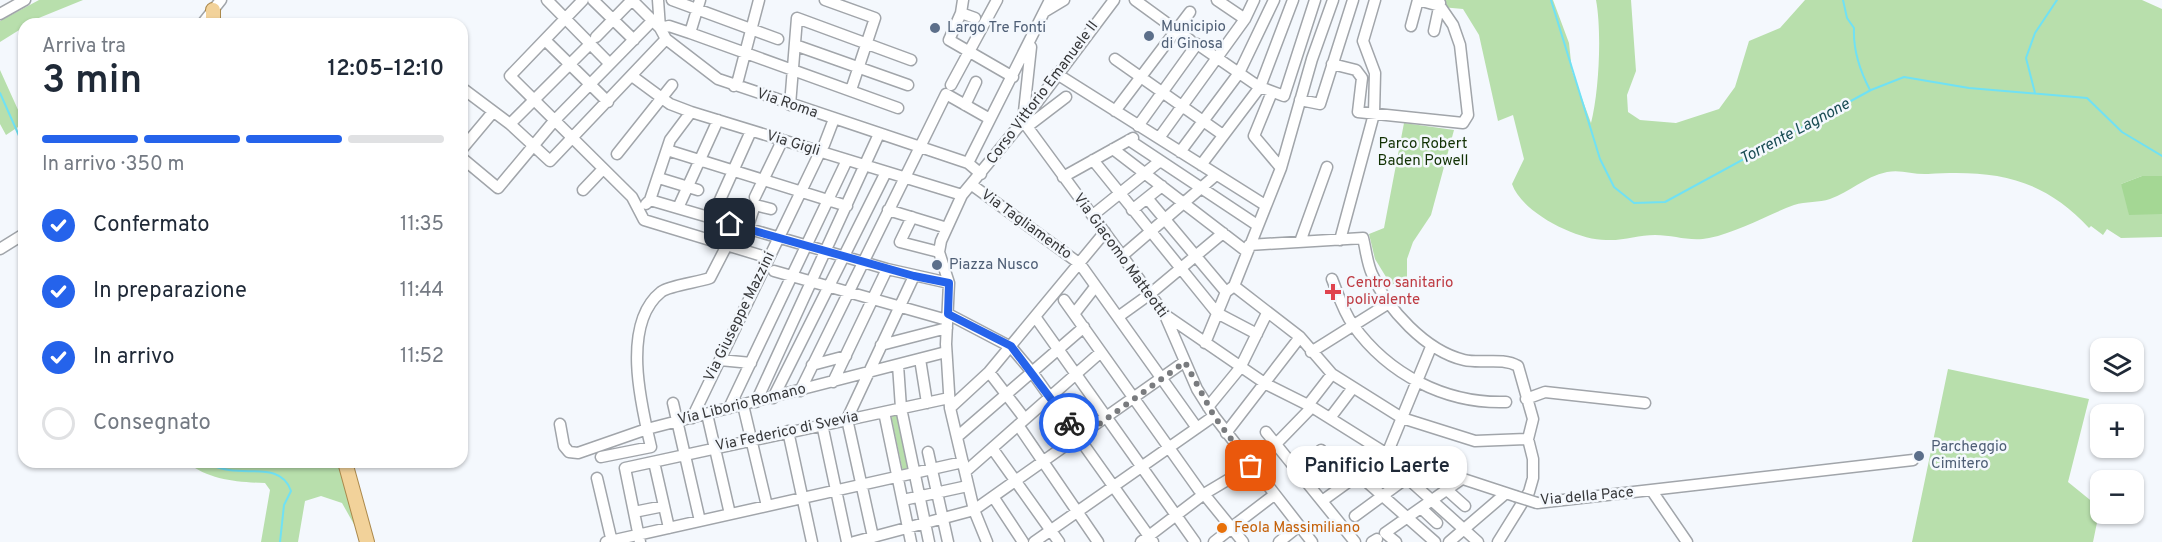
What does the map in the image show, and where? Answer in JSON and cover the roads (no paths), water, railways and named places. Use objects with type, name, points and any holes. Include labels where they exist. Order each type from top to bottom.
[{"type":"main road","points":[[347,468],[367,542]]},
{"type":"street","points":[[0,15],[25,0]]},
{"type":"street","points":[[583,0],[510,76],[632,197],[644,220],[769,258]]},
{"type":"street","points":[[593,0],[634,40]]},
{"type":"street","points":[[510,124],[632,0]]},
{"type":"street","name":"Via Roma","points":[[632,0],[656,24],[666,39],[718,79],[968,163]]},
{"type":"street","points":[[656,24],[658,0]]},
{"type":"street","points":[[672,0],[698,5],[778,39]]},
{"type":"street","points":[[825,0],[875,18],[850,90]]},
{"type":"street","points":[[963,0],[961,13],[949,40],[1013,77]]},
{"type":"street","points":[[800,391],[919,147],[996,0]]},
{"type":"street","points":[[981,174],[968,163],[1050,0]]},
{"type":"street","points":[[1044,12],[1064,0]]},
{"type":"street","name":"Corso Vittorio Emanuele II","points":[[972,185],[1026,124],[1057,74],[1114,0]]},
{"type":"street","points":[[1135,0],[1257,86],[1284,96],[1315,0]]},
{"type":"street","points":[[1217,0],[1245,20]]},
{"type":"street","points":[[1159,138],[1245,20],[1254,0]]},
{"type":"street","points":[[1180,152],[1239,73],[1274,0]]},
{"type":"street","points":[[1201,165],[1257,86],[1293,0]]},
{"type":"street","points":[[1205,343],[1216,313],[1230,289],[1281,168],[1300,100],[1333,0]]},
{"type":"street","points":[[1300,100],[1320,104],[1353,0]]},
{"type":"street","points":[[1340,240],[1374,114],[1375,73],[1363,41],[1375,0]]},
{"type":"street","points":[[1411,26],[1418,0],[1440,3]]},
{"type":"street","points":[[550,1],[565,19],[593,40],[607,61]]},
{"type":"street","points":[[734,86],[752,29],[755,1]]},
{"type":"street","points":[[1332,64],[1356,70],[1362,78],[1358,112],[1463,123],[1468,115],[1460,45],[1453,25],[1440,3]]},
{"type":"street","points":[[1434,31],[1440,3]]},
{"type":"street","points":[[690,33],[698,5]]},
{"type":"street","points":[[1115,111],[1190,12]]},
{"type":"street","points":[[961,13],[975,18]]},
{"type":"street","points":[[790,105],[797,18],[911,60]]},
{"type":"street","points":[[468,163],[498,188],[589,83],[634,40],[656,24],[690,33],[898,108]]},
{"type":"street","points":[[468,93],[510,124],[550,160],[666,39]]},
{"type":"street","points":[[1026,124],[1031,39]]},
{"type":"street","points":[[545,40],[608,102]]},
{"type":"street","points":[[1138,126],[1163,92],[1194,42]]},
{"type":"street","points":[[795,45],[908,85]]},
{"type":"street","points":[[1115,58],[1223,135]]},
{"type":"street","points":[[1057,74],[1216,175],[1234,180],[1265,205]]},
{"type":"street","name":"Via Gigli","points":[[632,76],[661,98],[691,112],[782,141],[822,148],[847,160],[962,195]]},
{"type":"street","points":[[965,105],[976,81]]},
{"type":"street","points":[[617,154],[672,85]]},
{"type":"street","points":[[949,89],[965,105],[990,119]]},
{"type":"street","points":[[1272,92],[1254,136],[1281,168]]},
{"type":"street","points":[[1026,124],[1066,97]]},
{"type":"street","points":[[468,142],[493,112]]},
{"type":"street","points":[[639,211],[650,200],[670,140],[691,112]]},
{"type":"street","name":"Via Giuseppe Mazzini","points":[[692,418],[834,119]]},
{"type":"street","points":[[678,208],[693,189],[699,160],[718,120]]},
{"type":"street","name":"Via Giacomo Matteotti","points":[[1026,124],[1164,314],[1185,362],[1211,411],[1226,433],[1312,542]]},
{"type":"street","points":[[716,211],[751,131]]},
{"type":"street","points":[[756,402],[879,134]]},
{"type":"street","points":[[1063,177],[1132,139],[1160,161],[1257,225]]},
{"type":"street","points":[[755,197],[782,141]]},
{"type":"street","points":[[1113,149],[1223,233],[1247,248],[1363,238],[1371,272],[1389,303],[1431,347],[1448,356],[1467,361],[1511,362],[1518,366],[1533,419],[1528,439],[1533,459],[1529,492],[1499,541]]},
{"type":"street","points":[[667,150],[847,206]]},
{"type":"street","points":[[729,408],[847,160]]},
{"type":"street","points":[[1093,160],[1216,313],[1257,334]]},
{"type":"street","points":[[1093,215],[1160,161]]},
{"type":"street","points":[[1300,242],[1327,167]]},
{"type":"street","points":[[583,189],[603,169]]},
{"type":"street","points":[[773,398],[885,172]]},
{"type":"street","points":[[1122,256],[1216,175]]},
{"type":"street","points":[[662,179],[693,189]]},
{"type":"street","points":[[972,185],[962,195],[939,252],[949,283],[946,352],[950,403],[974,510],[987,542]]},
{"type":"street","name":"Via Tagliamento","points":[[972,185],[1080,264]]},
{"type":"street","points":[[1132,210],[1162,186]]},
{"type":"street","points":[[1147,198],[1196,256],[1230,289],[1300,337],[1332,374],[1352,388],[1402,418],[1475,441],[1528,439]]},
{"type":"street","points":[[650,200],[914,276],[949,283]]},
{"type":"street","points":[[747,229],[755,205],[771,209]]},
{"type":"street","points":[[888,210],[947,228]]},
{"type":"street","points":[[912,217],[900,242],[939,252]]},
{"type":"street","points":[[950,403],[989,372],[1105,232]]},
{"type":"street","points":[[1118,316],[1181,270],[1223,233]]},
{"type":"street","points":[[0,249],[18,238]]},
{"type":"street","points":[[601,456],[651,447],[642,410],[636,353],[644,320],[663,290],[710,278],[727,245]]},
{"type":"street","points":[[1080,264],[1197,428]]},
{"type":"street","points":[[833,382],[887,268]]},
{"type":"street","points":[[774,271],[947,321],[1011,346],[1114,486],[1148,540],[1178,516],[1202,492],[1251,466]]},
{"type":"street","points":[[873,537],[847,419],[914,276]]},
{"type":"street","points":[[1332,279],[1353,325],[1390,366],[1418,381],[1466,400],[1506,402]]},
{"type":"street","points":[[1074,315],[1095,287]]},
{"type":"street","points":[[1064,300],[1168,447],[1202,492],[1234,526],[1243,542]]},
{"type":"street","points":[[1311,352],[1389,303]]},
{"type":"street","points":[[1034,542],[1197,428],[1240,368],[1267,313]]},
{"type":"street","name":"Via della Pace","points":[[1164,314],[1240,368],[1310,406],[1388,454],[1537,503],[1913,460]]},
{"type":"street","points":[[1036,318],[1195,542]]},
{"type":"street","points":[[881,345],[947,321]]},
{"type":"street","points":[[957,437],[1084,327]]},
{"type":"street","points":[[1226,433],[1300,337]]},
{"type":"street","points":[[1322,501],[1388,454],[1431,347]]},
{"type":"street","name":"Via Liborio Romano","points":[[560,424],[564,446],[569,452],[578,453],[647,429],[946,352]]},
{"type":"street","points":[[597,478],[610,542],[639,538],[669,528],[932,469],[964,467],[992,448],[1101,352]]},
{"type":"street","points":[[812,366],[846,356]]},
{"type":"street","points":[[920,359],[927,403]]},
{"type":"street","points":[[720,360],[751,363]]},
{"type":"street","points":[[854,542],[974,510],[1080,438],[1185,362]]},
{"type":"street","points":[[898,365],[902,408],[929,542]]},
{"type":"street","points":[[989,372],[1006,394],[1045,462],[1098,542]]},
{"type":"street","points":[[1275,444],[1310,406],[1332,374]]},
{"type":"street","points":[[1330,418],[1352,388]]},
{"type":"street","points":[[1526,399],[1545,392],[1645,403]]},
{"type":"street","name":"Via Federico di Svevia","points":[[634,512],[625,468],[788,431],[927,403],[950,403]]},
{"type":"street","points":[[673,404],[700,521]]},
{"type":"street","points":[[743,405],[767,506]]},
{"type":"street","points":[[884,412],[911,542]]},
{"type":"street","points":[[707,414],[730,514]]},
{"type":"street","points":[[822,424],[847,542]]},
{"type":"street","points":[[788,431],[812,542]]},
{"type":"street","points":[[1266,432],[1356,542]]},
{"type":"street","points":[[992,448],[1059,542]]},
{"type":"street","points":[[1298,471],[1321,450]]},
{"type":"street","points":[[928,452],[948,542]]},
{"type":"street","points":[[654,462],[669,528]]},
{"type":"street","points":[[1355,516],[1423,466]]},
{"type":"street","points":[[1359,475],[1436,542]]},
{"type":"street","points":[[1407,478],[1478,542]]},
{"type":"street","points":[[1378,538],[1462,479]]},
{"type":"street","points":[[903,500],[963,487]]},
{"type":"street","points":[[1447,490],[1465,506]]},
{"type":"street","points":[[1652,491],[1687,542]]},
{"type":"street","points":[[1215,542],[1274,495]]},
{"type":"street","points":[[1449,542],[1510,495]]},
{"type":"street","points":[[994,498],[1023,542]]},
{"type":"street","points":[[639,538],[634,512],[664,506]]},
{"type":"street","points":[[1421,508],[1437,523]]},
{"type":"street","points":[[1279,542],[1299,526]]},
{"type":"street","points":[[1378,538],[1396,542]]},
{"type":"waterway","name":"Torrente Lagnone","points":[[1551,0],[1600,159],[1614,187],[1634,203],[1665,202],[1871,90],[1904,77],[1969,88],[2087,98],[2122,132],[2162,156]]},
{"type":"waterway","points":[[1843,0],[1847,18],[1854,28],[1858,60],[1870,90]]},
{"type":"waterway","points":[[2035,93],[2026,58],[2035,33],[2057,0]]},
{"type":"waterway","points":[[0,93],[18,134]]},
{"type":"waterway","points":[[220,468],[265,472],[281,477],[287,483],[291,491],[284,505],[280,542]]},
{"type":"place","name":"Largo Tre Fonti","points":[[935,28]]},
{"type":"place","name":"Municipio di Ginosa","points":[[1149,36]]},
{"type":"place","name":"Piazza Nusco","points":[[937,265]]},
{"type":"place","name":"Centro sanitario polivalente","points":[[1333,292]]},
{"type":"place","name":"Parcheggio Cimitero","points":[[1919,456]]},
{"type":"place","name":"Panificio Laerte","points":[[1251,466]]},
{"type":"place","name":"Feola Massimiliano","points":[[1222,528]]},
{"type":"park label","name":"Parco Robert Baden Powell","points":[[1423,152]]}]
